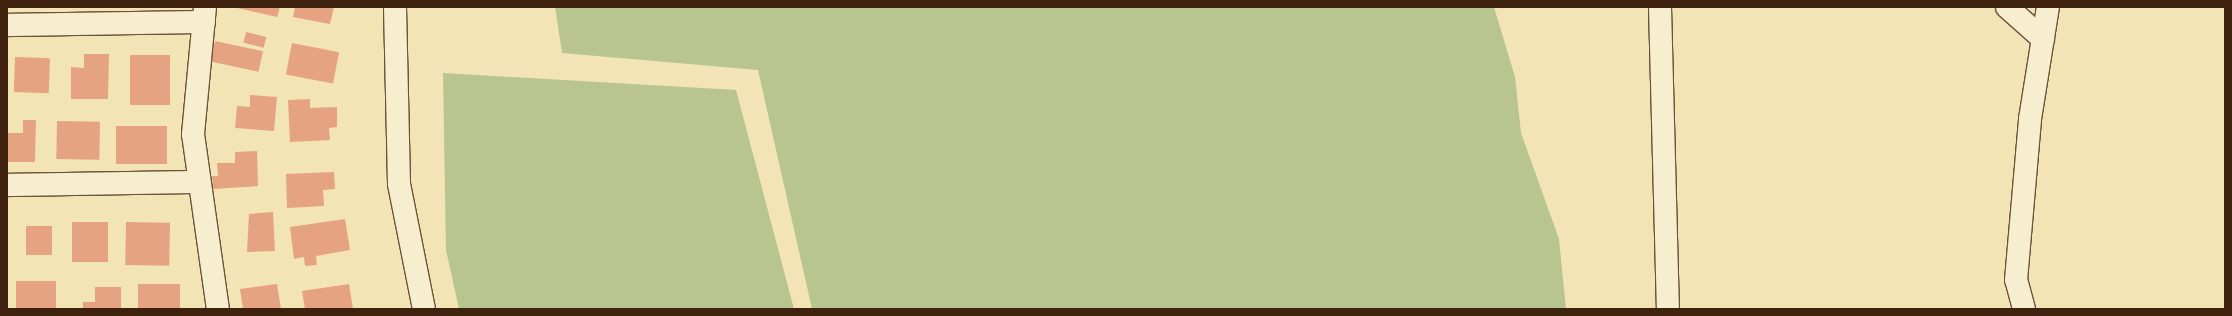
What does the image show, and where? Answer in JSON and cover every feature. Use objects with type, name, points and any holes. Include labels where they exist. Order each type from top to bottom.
[{"type":"street","points":[[395,7],[399,184],[424,309]]},
{"type":"street","points":[[1660,7],[1668,309]]},
{"type":"street","points":[[2007,7],[2043,39]]},
{"type":"street","points":[[2024,309],[2016,280],[2030,119],[2048,7]]},
{"type":"street","points":[[7,25],[205,15],[193,134],[198,182],[218,309]]},
{"type":"street","points":[[7,185],[198,182]]},
{"type":"green space","points":[[555,7],[1494,7],[1515,77],[1521,133],[1559,239],[1566,309],[812,309],[758,70],[562,53]]},
{"type":"green space","points":[[443,73],[736,90],[794,309],[459,309],[446,250]]},
{"type":"building","points":[[233,7],[280,7],[277,17]]},
{"type":"building","points":[[295,7],[334,7],[330,24],[293,17]]},
{"type":"building","points":[[246,32],[266,37],[264,48],[243,43]]},
{"type":"building","points":[[215,41],[263,51],[259,72],[211,62]]},
{"type":"building","points":[[292,43],[339,52],[333,84],[286,74]]},
{"type":"building","points":[[84,54],[109,54],[108,99],[71,99],[71,67],[84,68]]},
{"type":"building","points":[[130,55],[170,55],[170,105],[130,105]]},
{"type":"building","points":[[15,57],[50,58],[49,93],[14,92]]},
{"type":"building","points":[[250,95],[277,97],[274,131],[235,128],[237,106],[250,107]]},
{"type":"building","points":[[310,99],[310,108],[337,107],[337,127],[329,128],[330,140],[290,142],[288,100]]},
{"type":"building","points":[[23,120],[36,120],[35,162],[7,162],[7,133],[23,133]]},
{"type":"building","points":[[57,121],[100,122],[99,160],[56,159]]},
{"type":"building","points":[[116,126],[167,126],[167,164],[116,164]]},
{"type":"building","points":[[257,151],[258,186],[213,189],[212,176],[218,176],[217,163],[235,163],[235,152]]},
{"type":"building","points":[[334,172],[335,189],[323,190],[324,206],[287,208],[286,174]]},
{"type":"building","points":[[273,212],[275,251],[247,252],[249,214]]},
{"type":"building","points":[[345,219],[350,250],[316,256],[317,265],[305,266],[304,257],[294,259],[290,227]]},
{"type":"building","points":[[72,222],[108,222],[108,262],[72,262]]},
{"type":"building","points":[[126,222],[170,223],[169,266],[125,265]]},
{"type":"building","points":[[26,226],[52,226],[52,255],[26,255]]},
{"type":"building","points":[[16,281],[56,281],[56,309],[16,309]]},
{"type":"building","points":[[138,284],[180,284],[180,309],[138,309]]},
{"type":"building","points":[[277,284],[281,309],[243,309],[240,289]]},
{"type":"building","points":[[349,284],[353,309],[305,309],[302,291]]},
{"type":"building","points":[[95,287],[121,287],[121,309],[83,309],[83,302],[95,302]]}]
